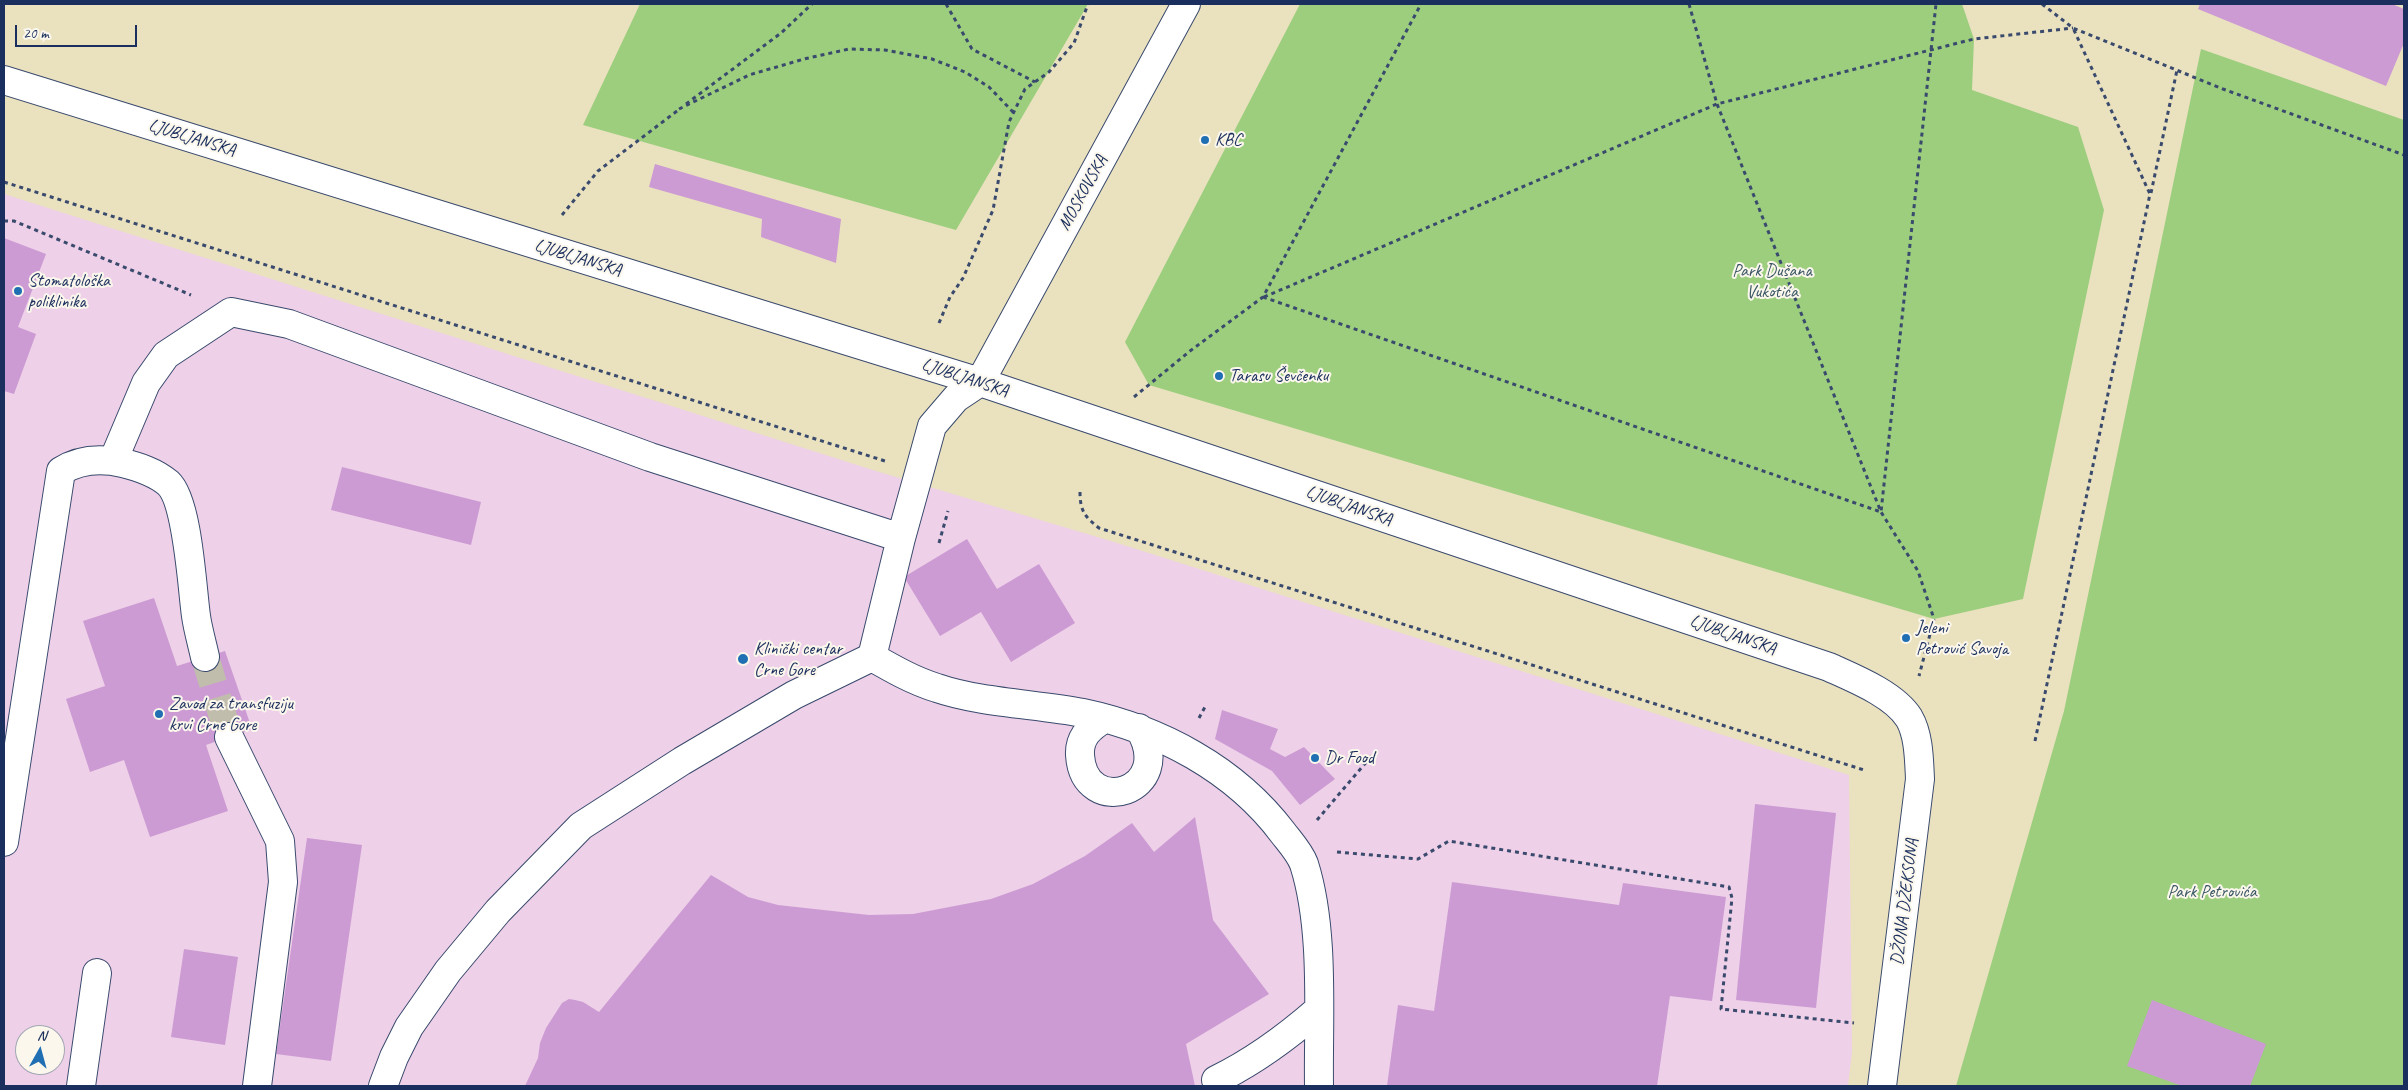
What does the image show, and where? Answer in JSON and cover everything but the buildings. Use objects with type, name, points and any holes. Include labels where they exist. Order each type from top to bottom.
[{"type":"street","name":"MOSKOVSKA","points":[[980,382],[1186,4]]},
{"type":"street","name":"LJUBLJANSKA","points":[[4,80],[980,382],[1829,667],[1887,697],[1909,718]]},
{"type":"street","points":[[113,461],[146,383],[166,355],[231,312],[289,324],[650,457],[900,538]]},
{"type":"street","points":[[872,657],[900,538],[932,426],[956,398],[980,382]]},
{"type":"street","points":[[4,842],[61,471],[74,463],[86,460],[113,461],[143,469],[169,484],[182,512],[196,618],[205,657]]},
{"type":"street","points":[[872,657],[907,676],[938,689],[1104,719],[1139,728],[1159,736],[1205,762],[1246,793],[1271,816],[1303,862],[1313,897],[1317,934],[1319,1086]]},
{"type":"street","points":[[383,1086],[394,1057],[409,1027],[448,971],[498,911],[581,826],[682,761],[794,695],[872,657]]},
{"type":"street","name":"DŽONA DŽEKSONA","points":[[1882,1086],[1920,779],[1917,745],[1909,718]]},
{"type":"street","points":[[1104,719],[1086,732],[1081,742],[1080,754],[1087,778],[1099,789],[1106,792],[1120,793],[1127,790],[1141,781],[1147,772],[1150,754],[1139,728]]},
{"type":"street","points":[[229,737],[280,841],[283,882],[256,1086]]},
{"type":"street","points":[[80,1086],[97,973]]},
{"type":"street","points":[[1216,1080],[1257,1059],[1290,1035],[1318,1010]]},
{"type":"path","points":[[561,216],[598,171],[780,33],[812,4]]},
{"type":"path","points":[[946,4],[972,49],[1035,82]]},
{"type":"path","points":[[939,322],[950,296],[964,278],[992,210],[1010,122],[1025,89],[1049,72],[1074,43],[1088,4]]},
{"type":"path","points":[[1263,297],[1421,4]]},
{"type":"path","points":[[1689,4],[1717,104],[1881,512],[1918,571],[1934,619],[1909,718]]},
{"type":"path","points":[[1881,512],[1933,51],[1936,4]]},
{"type":"path","points":[[2042,4],[2073,28],[2177,70],[2404,155]]},
{"type":"path","points":[[1102,423],[1190,351],[1263,297],[1717,104],[1933,51],[1974,39],[2073,28]]},
{"type":"path","points":[[2073,28],[2150,194]]},
{"type":"path","points":[[679,109],[758,72],[849,49],[886,50],[932,59],[965,72],[989,87],[1014,113]]},
{"type":"path","points":[[2035,741],[2177,70]]},
{"type":"path","points":[[4,182],[888,462]]},
{"type":"path","points":[[4,221],[14,221],[231,312]]},
{"type":"path","points":[[1263,297],[1881,512]]},
{"type":"path","points":[[1080,492],[1080,506],[1085,517],[1099,528],[1864,770]]},
{"type":"path","points":[[1294,848],[1374,752]]},
{"type":"path","points":[[1294,848],[1418,859],[1449,840],[1729,887],[1732,898],[1721,1009],[1890,1028]]},
{"type":"shaded area","name":"Klinički centar Crne Gore","points":[[4,194],[876,471],[1114,542],[1849,775],[1852,1052],[1848,1086],[4,1086]]},
{"type":"green space","points":[[640,4],[1088,4],[956,230],[583,125]]},
{"type":"green space","name":"Park Dušana Vukotića","points":[[1300,4],[1962,4],[1974,39],[1972,90],[2078,127],[2104,210],[2023,599],[1934,619],[1149,385],[1125,342]]},
{"type":"green space","name":"Park Petrovića","points":[[2201,49],[2404,120],[2404,1086],[1956,1086],[2064,711]]},
{"type":"tunnel","points":[[205,657],[229,737]]},
{"type":"place","name":"KBC","points":[[1205,140]]},
{"type":"place","name":"Stomatološka poliklinika","points":[[18,291]]},
{"type":"place","name":"Tarasu Ševčenku","points":[[1219,376]]},
{"type":"place","name":"Jeleni Petrović Savoja","points":[[1906,638]]},
{"type":"place","name":"Klinički centar Crne Gore","points":[[743,659]]},
{"type":"place","name":"Zavod za transfuziju krvi Crne Gore","points":[[159,714]]},
{"type":"place","name":"Dr Food","points":[[1315,758]]}]
